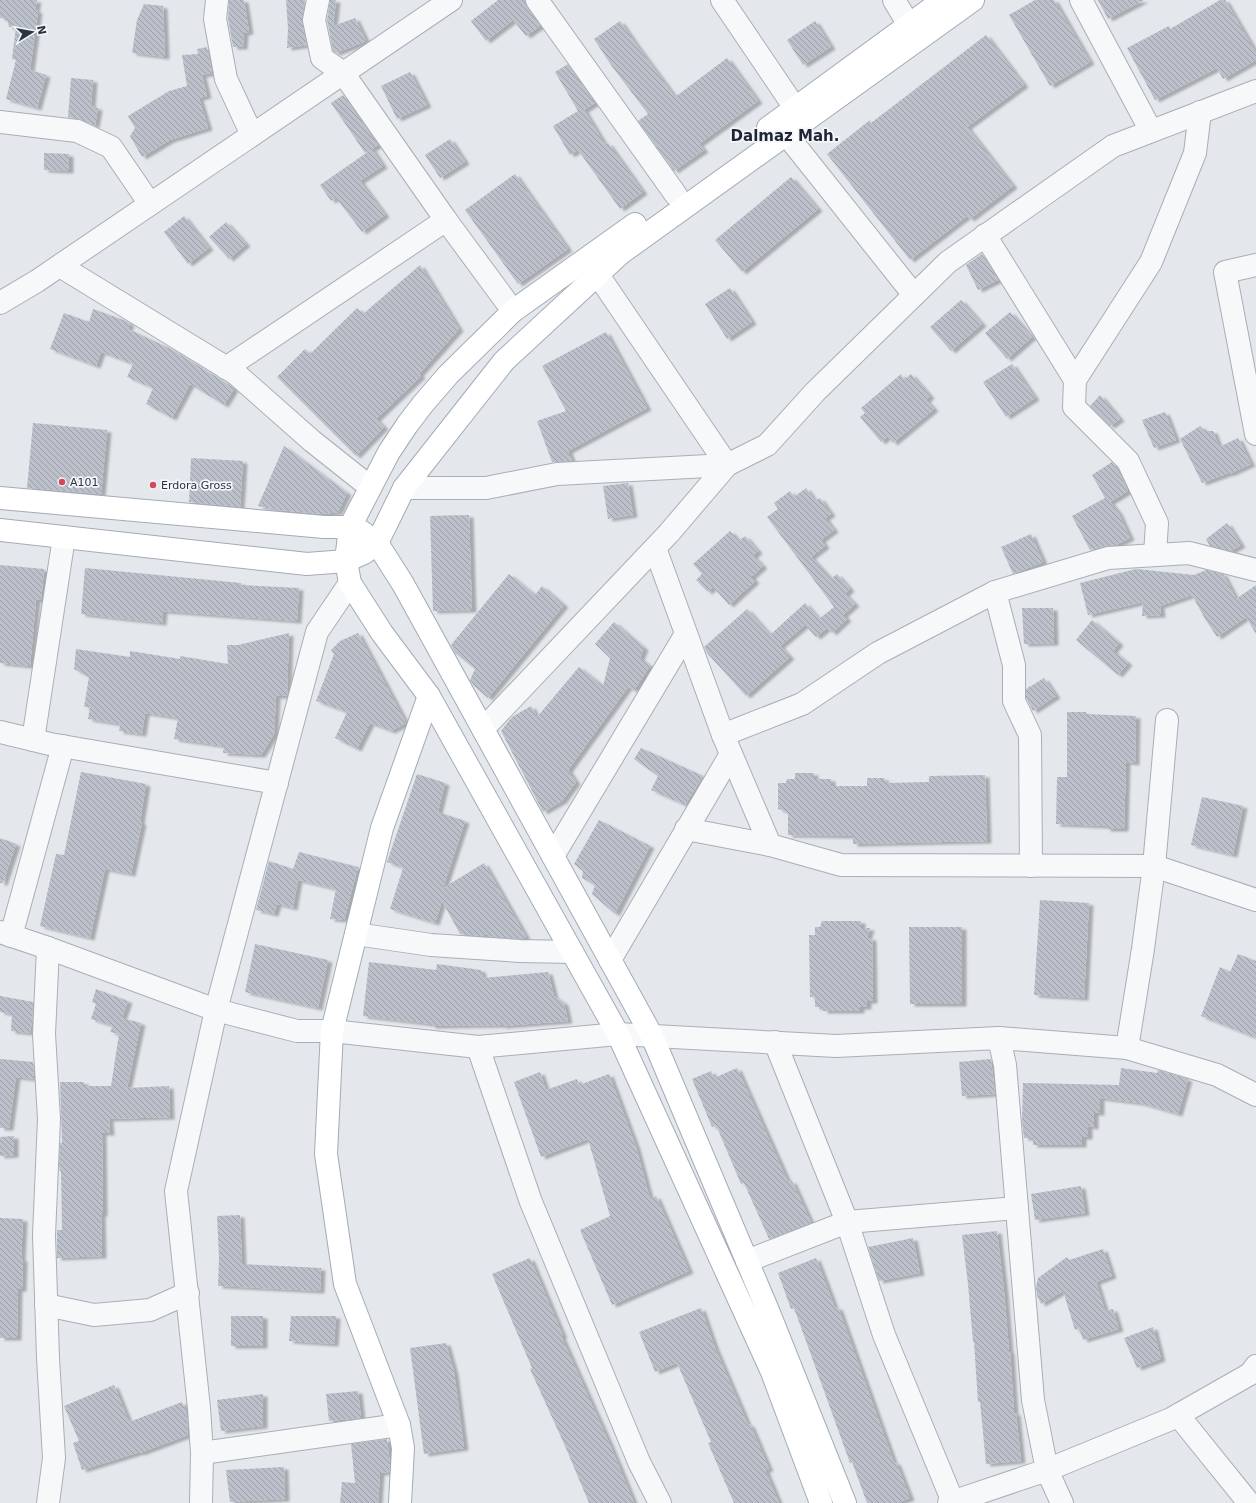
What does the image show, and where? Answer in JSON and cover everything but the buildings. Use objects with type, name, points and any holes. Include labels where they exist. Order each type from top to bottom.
[{"type":"main road","points":[[821,1503],[772,1372],[618,1034],[429,696],[382,633],[350,583],[346,561],[350,527],[389,452],[423,404],[448,375],[513,310],[676,195],[943,0]]},
{"type":"main road","points":[[0,530],[307,564],[346,561],[364,553],[377,543],[404,488],[504,361],[621,253],[973,0]]},
{"type":"main road","points":[[0,498],[324,527],[350,527],[360,530],[377,543],[403,584],[652,1036],[747,1261],[845,1503]]},
{"type":"main road","points":[[400,1503],[403,1448],[400,1425],[345,1284],[326,1154],[332,1031],[382,828],[429,696]]},
{"type":"street","points":[[217,0],[215,19],[226,79],[252,135]]},
{"type":"street","points":[[318,0],[314,20],[322,58],[343,73],[446,220],[513,310]]},
{"type":"street","points":[[0,303],[25,289],[60,266],[451,0]]},
{"type":"street","points":[[537,0],[676,195]]},
{"type":"street","points":[[722,0],[795,108]]},
{"type":"street","points":[[894,0],[909,25]]},
{"type":"street","points":[[1081,0],[1152,131]]},
{"type":"street","points":[[483,729],[655,548],[728,465],[767,445],[815,392],[948,262],[1113,146],[1256,91]]},
{"type":"street","points":[[1155,555],[1157,523],[1128,461],[1074,407],[1075,380],[1151,262],[1195,153],[1200,112]]},
{"type":"street","points":[[0,122],[78,131],[111,147],[150,204]]},
{"type":"street","points":[[786,134],[914,295]]},
{"type":"street","points":[[226,368],[446,220]]},
{"type":"street","points":[[986,236],[1075,380]]},
{"type":"street","points":[[1256,265],[1225,272],[1256,434]]},
{"type":"street","points":[[60,266],[235,374],[312,441],[370,487]]},
{"type":"street","points":[[598,275],[728,465]]},
{"type":"street","points":[[0,285],[25,289]]},
{"type":"street","points":[[404,488],[486,488],[557,474],[728,465]]},
{"type":"street","points":[[33,740],[64,537]]},
{"type":"street","points":[[655,548],[727,744],[770,845]]},
{"type":"street","points":[[610,960],[686,829],[727,744],[802,704],[878,653],[996,592],[1108,558],[1189,553],[1256,570]]},
{"type":"street","points":[[201,1503],[202,1453],[188,1293],[176,1191],[216,1010],[317,632],[350,583]]},
{"type":"street","points":[[996,592],[1014,665],[1014,701],[1030,735],[1031,866]]},
{"type":"street","points":[[553,856],[686,634]]},
{"type":"street","points":[[1128,1048],[1144,949],[1154,866],[1167,720]]},
{"type":"street","points":[[0,732],[63,746],[277,783]]},
{"type":"street","points":[[63,746],[6,934],[216,1010],[297,1031],[332,1031],[478,1047],[618,1034],[836,1046],[999,1038],[1128,1048],[1217,1076],[1256,1095]]},
{"type":"street","points":[[686,829],[770,845],[841,866],[1154,866],[1256,900]]},
{"type":"street","points":[[356,934],[431,945],[520,951],[572,952]]},
{"type":"street","points":[[48,948],[44,1034],[49,1119],[44,1235],[48,1358],[54,1458],[48,1503]]},
{"type":"street","points":[[999,1038],[1006,1065],[1033,1400],[1047,1470],[1062,1503]]},
{"type":"street","points":[[775,1042],[847,1222],[884,1335],[951,1502],[1047,1470],[1178,1415],[1250,1374],[1256,1366]]},
{"type":"street","points":[[478,1047],[531,1202],[639,1462],[660,1503]]},
{"type":"street","points":[[747,1261],[847,1222],[1017,1208]]},
{"type":"street","points":[[46,1306],[94,1315],[150,1310],[188,1293]]},
{"type":"street","points":[[1178,1415],[1249,1503]]},
{"type":"street","points":[[202,1453],[400,1425]]},
{"type":"place","name":"A101","points":[[62,482]]},
{"type":"place","name":"Erdora Gross","points":[[153,485]]},
{"type":"district","name":"Dalmaz Mah.","points":[[785,136]]}]
